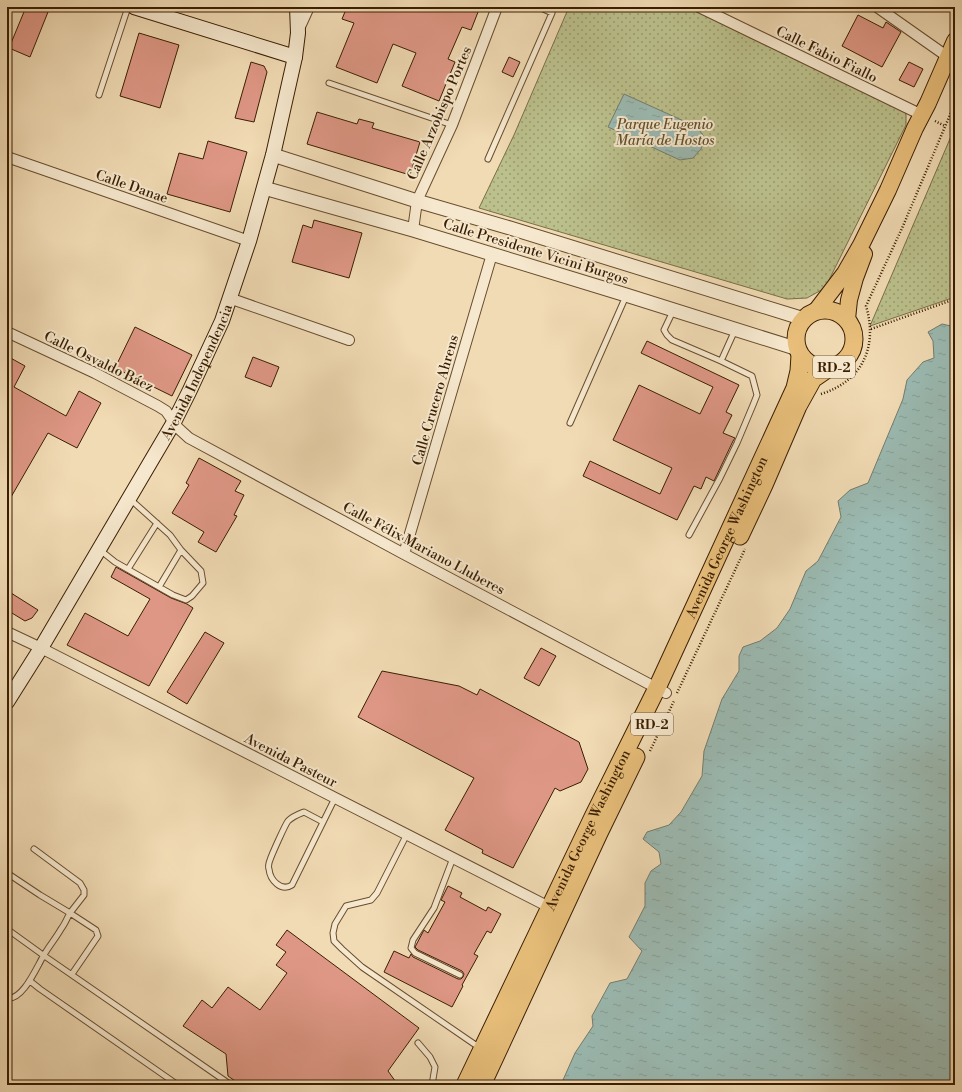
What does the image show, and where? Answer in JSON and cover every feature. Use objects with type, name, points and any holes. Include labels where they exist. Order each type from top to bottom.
[{"type":"highway","points":[[810,315],[824,310],[830,310],[847,319]]},
{"type":"highway","name":"RD-2","points":[[810,315],[797,330],[796,343],[799,352],[808,363],[818,368],[829,368],[836,366],[842,363],[851,352],[854,345],[854,338],[851,325],[847,319]]},
{"type":"highway","name":"Avenida George Washington","points":[[662,690],[795,388],[799,371],[799,352]]},
{"type":"highway","name":"Avenida George Washington","points":[[482,1085],[556,910],[593,817],[662,690],[764,485],[798,406],[813,379],[829,368]]},
{"type":"highway","name":"Avenida George Washington","points":[[466,1085],[482,1050],[556,910]]},
{"type":"main road","points":[[134,7],[295,57]]},
{"type":"main road","name":"Avenida Independencia","points":[[7,702],[41,648],[174,422],[222,320],[249,241],[273,154],[295,57],[298,33],[297,7]]},
{"type":"main road","name":"RD-2","points":[[810,315],[845,273],[861,245],[928,104],[955,41]]},
{"type":"main road","name":"RD-2","points":[[847,319],[849,300],[855,278],[888,190]]},
{"type":"street","points":[[298,33],[309,7]]},
{"type":"street","name":"Calle Arzobispo Portes","points":[[413,230],[417,201],[452,125],[497,7]]},
{"type":"street","name":"Calle Fabio Fiallo","points":[[699,7],[922,115]]},
{"type":"street","points":[[877,7],[948,57]]},
{"type":"street","name":"Calle Presidente Vicini Burgos","points":[[273,154],[417,201],[810,315]]},
{"type":"street","name":"Calle Danae","points":[[7,157],[249,241]]},
{"type":"street","name":"Calle Presidente Vicini Burgos","points":[[264,188],[413,230],[626,295],[799,352]]},
{"type":"street","name":"Calle Crucero Ahrens","points":[[404,554],[492,254]]},
{"type":"street","points":[[229,298],[349,340]]},
{"type":"street","name":"Calle Osvaldo Báez","points":[[7,332],[96,373],[158,406],[166,411],[174,422]]},
{"type":"street","name":"Calle Félix Mariano Lluberes","points":[[174,422],[189,438],[404,554],[662,690]]},
{"type":"street","name":"Avenida Pasteur","points":[[7,632],[556,910]]},
{"type":"lane","points":[[99,95],[128,7]]},
{"type":"lane","points":[[488,159],[552,13],[539,7]]},
{"type":"lane","points":[[329,82],[452,125]]},
{"type":"lane","points":[[570,423],[626,295]]},
{"type":"lane","points":[[674,311],[664,330],[667,335],[672,340],[722,361],[752,376],[757,395],[737,443],[689,535]]},
{"type":"lane","points":[[722,361],[735,330]]},
{"type":"lane","points":[[99,549],[115,562],[173,596],[186,600],[192,596],[203,583],[201,571],[181,550],[170,535],[129,498]]},
{"type":"lane","points":[[128,569],[157,523]]},
{"type":"lane","points":[[158,587],[181,550]]},
{"type":"lane","points":[[323,822],[304,812],[296,815],[288,822],[270,860],[269,870],[275,883],[281,887],[288,887],[292,885],[335,798]]},
{"type":"lane","points":[[407,834],[371,900],[346,906],[335,924],[333,933],[334,941],[362,967],[482,1050]]},
{"type":"lane","points":[[7,998],[16,996],[30,981],[43,955],[62,929],[70,913],[84,895],[84,890],[80,883],[34,849]]},
{"type":"lane","points":[[453,858],[434,908],[413,940],[411,948],[416,954],[460,975]]},
{"type":"lane","points":[[7,873],[96,930],[98,936],[72,974]]},
{"type":"lane","points":[[7,929],[231,1085]]},
{"type":"lane","points":[[30,981],[178,1085]]},
{"type":"lane","points":[[418,1043],[435,1067],[432,1085]]},
{"type":"path","points":[[816,395],[831,391],[844,383],[856,372],[864,360],[869,345],[871,330],[866,306],[903,226],[955,103]]},
{"type":"path","points":[[871,330],[955,299]]},
{"type":"path","points":[[647,756],[746,548]]},
{"type":"green space","name":"Parque Eugenio María de Hostos","points":[[569,7],[695,7],[899,107],[906,114],[906,125],[825,288],[807,298],[787,299],[479,208],[514,135]]},
{"type":"green space","points":[[955,127],[955,297],[870,326]]},
{"type":"water","points":[[624,94],[697,127],[705,138],[701,149],[693,158],[680,160],[608,127]]},
{"type":"water","points":[[942,324],[951,326],[955,325],[955,1085],[564,1085],[563,1080],[575,1053],[593,1026],[592,1016],[610,983],[627,979],[642,951],[629,937],[645,906],[645,883],[651,871],[661,864],[659,852],[643,839],[647,832],[669,825],[681,812],[702,776],[704,751],[722,699],[739,671],[739,656],[743,647],[760,641],[777,628],[790,609],[806,571],[818,561],[841,517],[838,501],[850,490],[868,483],[903,399],[907,380],[923,362],[934,358],[933,341],[928,332]]},
{"type":"building","points":[[26,7],[50,7],[30,57],[9,48]]},
{"type":"building","points":[[347,7],[480,7],[471,30],[462,27],[448,59],[455,62],[439,101],[402,86],[416,53],[393,44],[377,83],[336,67],[354,23],[342,19]]},
{"type":"building","points":[[858,15],[883,28],[886,22],[901,32],[882,67],[842,46]]},
{"type":"building","points":[[139,33],[179,45],[160,108],[120,96]]},
{"type":"building","points":[[509,57],[520,62],[513,77],[502,72]]},
{"type":"building","points":[[251,62],[264,66],[267,72],[254,122],[235,118]]},
{"type":"building","points":[[909,62],[923,69],[914,87],[899,80]]},
{"type":"building","points":[[317,112],[357,124],[359,119],[374,123],[372,128],[420,142],[410,175],[307,144]]},
{"type":"building","points":[[208,141],[247,152],[230,212],[167,194],[179,153],[203,159]]},
{"type":"building","points":[[314,220],[362,233],[349,278],[292,262],[303,225],[312,228]]},
{"type":"building","points":[[135,327],[192,355],[172,396],[115,368]]},
{"type":"building","points":[[647,341],[739,385],[726,412],[732,415],[723,433],[735,438],[714,481],[706,477],[701,489],[694,486],[677,520],[583,476],[590,461],[660,494],[672,468],[613,440],[639,385],[700,414],[713,387],[641,353]]},
{"type":"building","points":[[7,356],[25,366],[14,387],[66,416],[79,391],[101,403],[77,448],[48,433],[7,504]]},
{"type":"building","points":[[253,357],[279,367],[271,387],[245,377]]},
{"type":"building","points":[[199,458],[241,481],[235,491],[244,495],[234,515],[237,516],[216,552],[198,542],[204,532],[172,513],[189,485],[186,483]]},
{"type":"building","points":[[116,567],[171,598],[193,608],[149,686],[67,645],[85,613],[128,636],[150,599],[111,577]]},
{"type":"building","points":[[11,593],[38,610],[32,618],[25,621],[7,610],[7,600]]},
{"type":"building","points":[[205,632],[224,643],[187,704],[167,692]]},
{"type":"building","points":[[541,648],[556,656],[539,686],[524,678]]},
{"type":"building","points":[[382,671],[459,686],[477,695],[480,689],[579,742],[588,769],[581,782],[560,791],[555,788],[513,868],[482,853],[483,850],[445,830],[474,778],[358,717]]},
{"type":"building","points":[[448,886],[462,893],[460,897],[486,911],[488,907],[501,914],[491,933],[487,931],[474,954],[478,956],[452,1007],[384,972],[394,951],[409,958],[411,954],[413,957],[458,979],[463,977],[464,974],[462,971],[418,950],[415,947],[424,930],[428,933],[445,902],[441,900]]},
{"type":"building","points":[[287,930],[419,1028],[388,1071],[398,1085],[241,1085],[228,1076],[226,1054],[183,1026],[202,1000],[212,1008],[228,987],[260,1010],[287,973],[276,965],[286,952],[276,945]]}]
